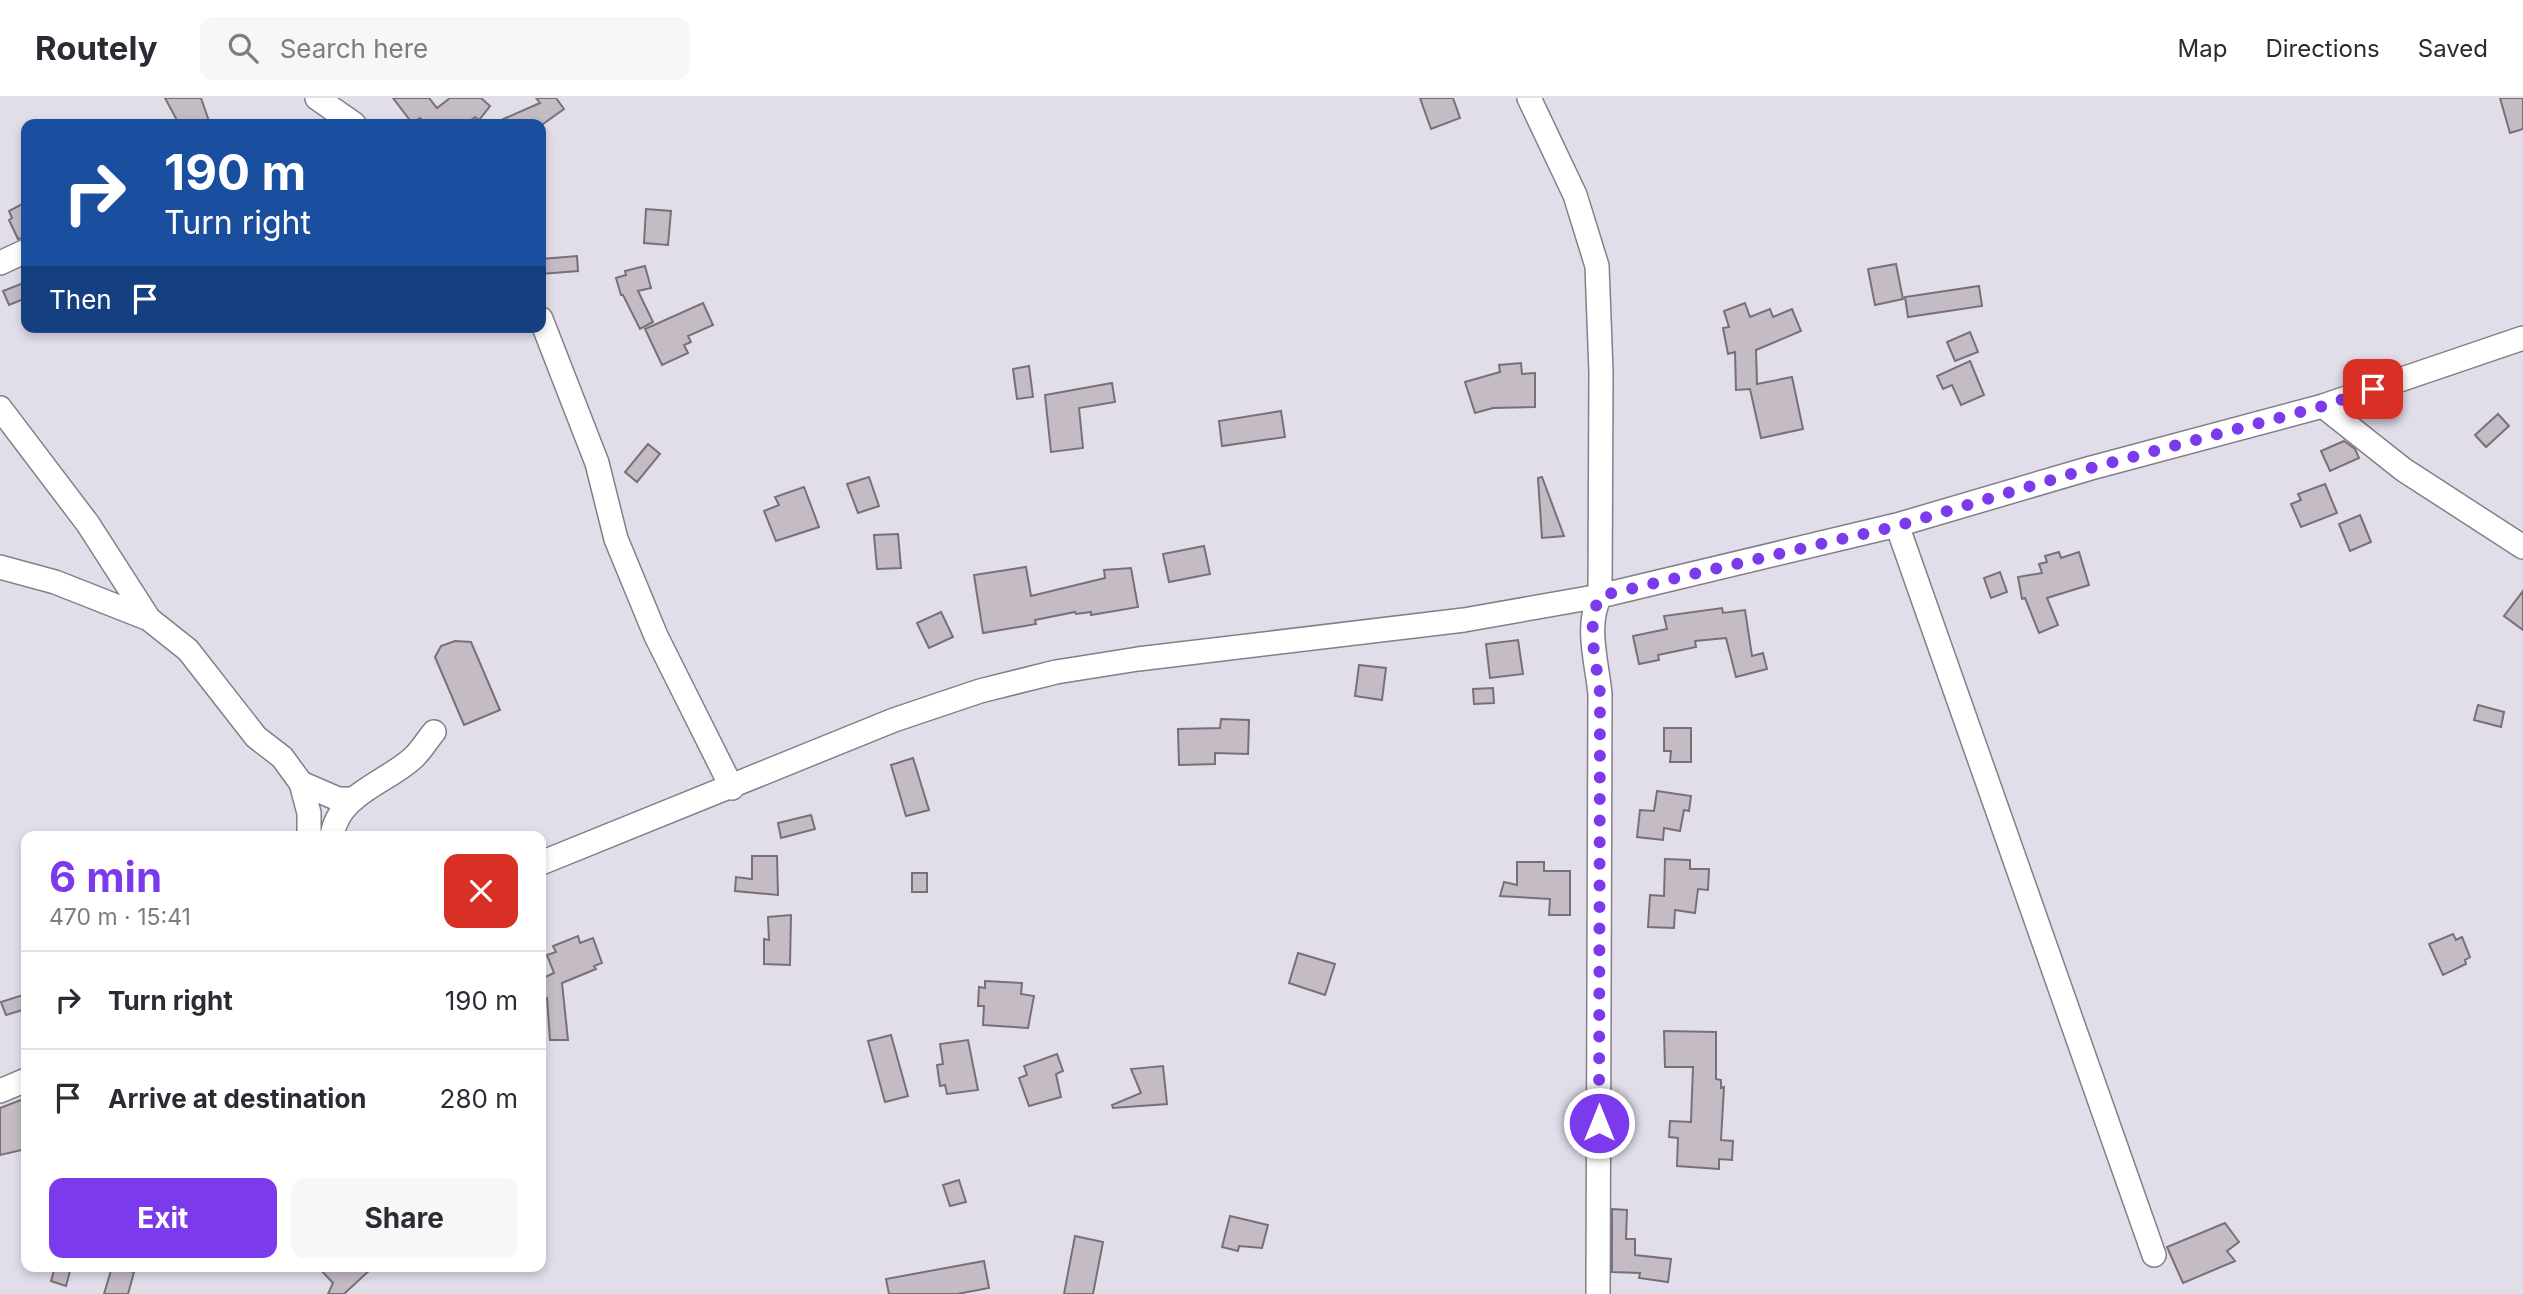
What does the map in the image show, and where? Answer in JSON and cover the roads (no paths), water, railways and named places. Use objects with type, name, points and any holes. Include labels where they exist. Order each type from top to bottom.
[{"type":"street","points":[[317,98],[347,119]]},
{"type":"street","points":[[1529,98],[1575,195],[1597,265],[1601,372],[1600,596],[1594,609],[1592,630],[1600,694],[1598,1294]]},
{"type":"street","points":[[0,263],[21,253]]},
{"type":"street","points":[[546,332],[597,463],[621,551],[656,636],[732,788]]},
{"type":"street","points":[[546,861],[732,788],[894,720],[980,691],[1056,672],[1203,650],[1309,640],[1465,620],[1600,596],[1897,526],[2091,468],[2323,406],[2523,338]]},
{"type":"street","points":[[2323,406],[2404,470],[2523,547]]},
{"type":"street","points":[[0,408],[88,524],[149,619]]},
{"type":"street","points":[[1897,526],[2154,1255]]},
{"type":"street","points":[[0,567],[55,582],[149,619],[188,650],[256,737],[282,757],[301,783],[309,813],[309,831]]},
{"type":"street","points":[[334,831],[341,813],[354,800],[413,758],[434,732]]},
{"type":"street","points":[[301,783],[324,794],[354,800]]},
{"type":"street","points":[[0,1091],[21,1082]]}]
